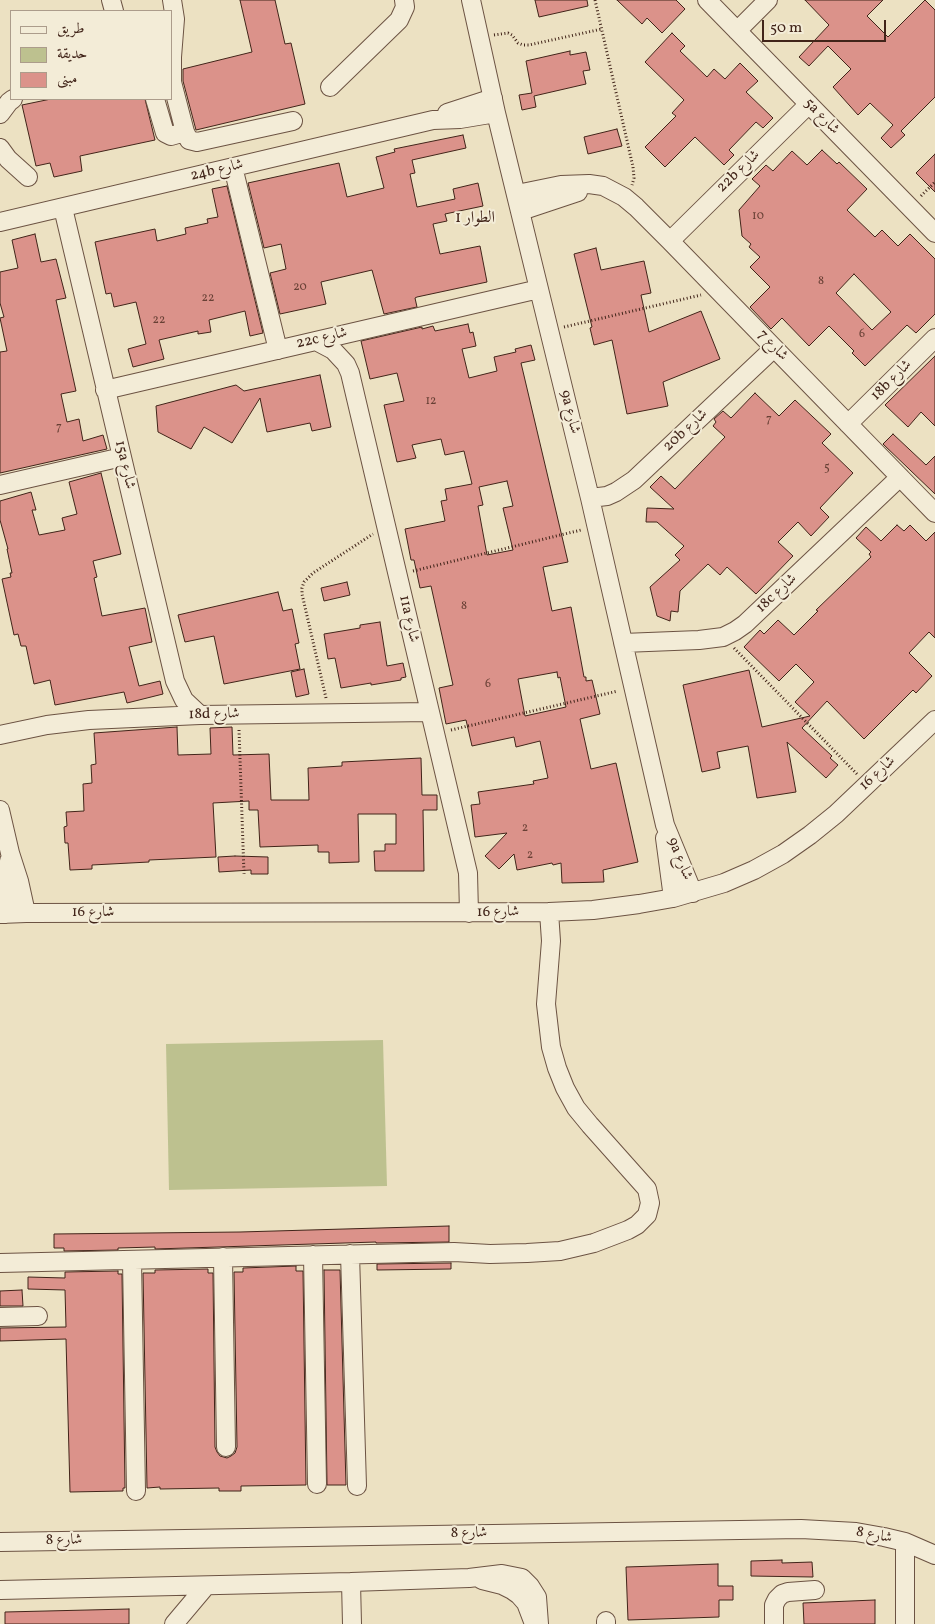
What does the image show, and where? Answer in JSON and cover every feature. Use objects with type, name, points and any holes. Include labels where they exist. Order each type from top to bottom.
[{"type":"street","points":[[172,0],[175,19],[172,82],[184,132],[189,140],[198,142],[293,121]]},
{"type":"street","points":[[330,87],[399,20],[405,7],[404,0]]},
{"type":"street","name":"9a شارع","points":[[471,0],[597,526],[665,825],[693,893]]},
{"type":"street","name":"5a شارع","points":[[707,0],[935,233]]},
{"type":"street","points":[[737,31],[768,0]]},
{"type":"street","points":[[0,114],[11,100]]},
{"type":"street","points":[[155,100],[165,133],[171,136],[184,132]]},
{"type":"street","name":"22b شارع","points":[[670,241],[809,104]]},
{"type":"street","name":"24b شارع","points":[[0,222],[433,120],[459,108],[495,106]]},
{"type":"street","points":[[0,148],[8,160],[28,177]]},
{"type":"street","points":[[233,167],[278,350]]},
{"type":"street","name":"شارع 7","points":[[517,194],[575,184],[590,184],[603,186],[624,197],[670,241],[935,513]]},
{"type":"street","points":[[521,211],[576,192],[603,186]]},
{"type":"street","name":"15a شارع","points":[[63,208],[175,681],[184,700],[200,715]]},
{"type":"street","name":"22c شارع","points":[[105,390],[539,289]]},
{"type":"street","name":"18b شارع","points":[[848,424],[935,338]]},
{"type":"street","name":"11a شارع","points":[[316,341],[333,350],[350,373],[468,873],[469,913]]},
{"type":"street","name":"20b شارع","points":[[590,498],[606,496],[616,492],[634,480],[774,348]]},
{"type":"street","points":[[0,485],[122,457]]},
{"type":"street","name":"18c شارع","points":[[623,643],[699,640],[723,636],[735,631],[746,624],[900,478]]},
{"type":"street","name":"18d شارع","points":[[0,735],[83,720],[238,714],[430,712]]},
{"type":"street","name":"شارع 16","points":[[3,914],[549,912],[593,910],[673,898],[724,883],[754,870],[783,854],[836,814],[935,720]]},
{"type":"street","points":[[0,810],[26,913]]},
{"type":"street","name":"9a شارع","points":[[665,825],[666,852],[673,898]]},
{"type":"street","points":[[3,914],[10,853]]},
{"type":"street","points":[[0,1263],[560,1251],[594,1242],[638,1225],[647,1215],[650,1203],[647,1189],[576,1108],[565,1088],[551,1047],[546,1004],[551,941],[549,912]]},
{"type":"street","points":[[350,1254],[357,1486]]},
{"type":"street","points":[[313,1255],[317,1484]]},
{"type":"street","points":[[223,1257],[226,1448]]},
{"type":"street","points":[[132,1260],[136,1491]]},
{"type":"street","points":[[0,1317],[38,1316]]},
{"type":"street","name":"شارع 8","points":[[0,1542],[801,1529],[856,1532],[905,1542],[935,1554]]},
{"type":"street","points":[[905,1542],[905,1624]]},
{"type":"street","points":[[0,1590],[351,1582],[469,1578],[502,1574],[522,1578],[530,1586],[537,1597],[539,1624]]},
{"type":"street","points":[[469,1578],[491,1582],[512,1590],[526,1603],[534,1624]]},
{"type":"street","points":[[351,1582],[352,1624]]},
{"type":"street","points":[[174,1624],[206,1586]]},
{"type":"street","points":[[774,1624],[774,1605],[782,1594],[815,1590]]},
{"type":"path","points":[[595,0],[633,167],[634,178],[631,188],[624,197]]},
{"type":"path","points":[[480,38],[508,33],[518,43],[529,45],[602,29]]},
{"type":"path","points":[[549,331],[719,291]]},
{"type":"path","points":[[329,713],[302,594],[304,582],[313,573],[386,526]]},
{"type":"path","points":[[398,574],[597,526]]},
{"type":"path","points":[[723,636],[867,784]]},
{"type":"path","points":[[435,733],[633,687]]},
{"type":"path","points":[[238,714],[244,874]]},
{"type":"green space","points":[[383,1040],[387,1186],[169,1190],[166,1044]]},
{"type":"building","points":[[240,0],[275,0],[285,44],[291,43],[305,104],[196,130],[183,81],[183,69],[252,52]]},
{"type":"building","points":[[535,0],[587,0],[588,6],[539,17]]},
{"type":"building","points":[[617,0],[676,0],[685,9],[662,33],[647,18],[642,24]]},
{"type":"building","points":[[805,0],[883,0],[867,16],[888,37],[925,0],[935,10],[935,97],[901,131],[905,135],[891,148],[881,138],[893,125],[870,103],[858,115],[833,87],[851,69],[828,46],[809,66],[799,57],[829,25]]},
{"type":"building","points":[[672,33],[685,46],[680,51],[707,77],[714,69],[725,79],[740,63],[758,81],[746,92],[773,118],[763,128],[756,122],[729,150],[734,155],[724,165],[695,137],[665,167],[645,147],[676,116],[672,113],[684,100],[645,62]]},
{"type":"building","points":[[570,51],[570,55],[586,52],[590,70],[583,71],[586,84],[534,96],[536,107],[522,110],[519,95],[532,93],[526,61]]},
{"type":"building","points":[[46,100],[145,100],[155,140],[80,156],[82,171],[54,177],[50,163],[36,166],[22,105]]},
{"type":"building","points":[[617,129],[622,146],[588,154],[584,137]]},
{"type":"building","points":[[463,135],[466,148],[412,160],[415,173],[410,174],[417,207],[455,199],[453,189],[478,183],[483,206],[445,214],[447,221],[433,224],[440,254],[480,246],[487,282],[417,297],[415,298],[417,307],[384,314],[372,270],[321,282],[326,304],[280,314],[270,273],[286,269],[281,244],[264,248],[248,183],[339,163],[347,197],[384,188],[376,157],[395,152],[394,149]]},
{"type":"building","points":[[822,150],[837,164],[839,162],[867,189],[847,210],[875,237],[882,230],[898,246],[910,234],[935,259],[935,314],[916,333],[907,325],[865,366],[852,353],[854,351],[829,326],[809,346],[782,318],[771,329],[750,307],[770,287],[750,267],[760,257],[749,247],[751,244],[742,236],[739,210],[760,186],[752,179],[766,165],[773,171],[792,151],[807,165]],"holes":[[[854,274],[891,312],[872,330],[836,293]]]},
{"type":"building","points":[[935,154],[935,192],[916,173]]},
{"type":"building","points":[[227,186],[263,333],[250,336],[245,311],[209,320],[211,332],[198,334],[198,331],[159,340],[164,359],[133,367],[128,349],[146,344],[136,302],[114,307],[111,293],[106,294],[95,242],[155,229],[157,241],[186,234],[185,228],[208,223],[207,219],[218,217],[212,189]]},
{"type":"building","points":[[35,234],[41,262],[56,259],[66,298],[56,300],[76,391],[61,394],[67,422],[79,419],[83,441],[103,435],[107,449],[0,473],[0,352],[7,351],[0,318],[4,317],[0,303],[0,272],[18,268],[12,240]]},
{"type":"building","points":[[596,248],[601,270],[644,261],[651,293],[641,295],[649,332],[701,311],[720,359],[663,382],[668,406],[627,414],[612,340],[594,345],[590,328],[592,327],[574,254]]},
{"type":"building","points":[[468,324],[470,333],[473,332],[476,346],[462,349],[469,378],[497,371],[494,357],[516,352],[515,349],[531,345],[535,360],[521,363],[568,562],[543,567],[552,611],[571,607],[584,677],[586,677],[586,681],[592,680],[600,714],[580,719],[591,769],[616,763],[638,862],[603,870],[604,882],[562,883],[561,863],[517,870],[514,854],[499,869],[485,856],[507,833],[475,837],[471,805],[480,804],[478,792],[534,784],[533,781],[548,778],[540,741],[516,747],[514,737],[472,746],[466,720],[446,724],[439,688],[453,685],[431,586],[420,588],[414,560],[411,560],[405,529],[445,521],[441,501],[447,500],[445,489],[472,484],[464,451],[445,455],[441,439],[412,445],[416,458],[397,462],[384,405],[404,401],[397,373],[370,379],[361,341],[422,327],[422,329],[433,326],[435,331]],"holes":[[[507,481],[513,506],[503,508],[513,550],[487,555],[478,506],[483,505],[479,487]],[[557,672],[558,678],[560,677],[566,707],[525,716],[518,679]]]},
{"type":"building","points":[[935,356],[935,426],[921,412],[908,427],[885,405]]},
{"type":"building","points":[[320,375],[331,427],[312,431],[310,423],[267,432],[260,398],[232,443],[204,427],[191,449],[158,432],[156,406],[236,385],[244,391]]},
{"type":"building","points":[[755,393],[779,416],[795,400],[831,434],[822,443],[853,473],[820,508],[829,517],[811,536],[798,522],[778,542],[793,556],[756,594],[727,567],[720,575],[708,564],[680,591],[678,612],[671,611],[670,621],[657,616],[650,587],[680,560],[675,555],[684,546],[657,522],[646,522],[647,508],[674,509],[650,487],[661,476],[675,489],[725,437],[713,426],[716,422],[714,419],[723,411],[731,418]]},
{"type":"building","points":[[893,434],[926,465],[935,456],[935,494],[883,444]]},
{"type":"building","points":[[101,473],[121,554],[93,561],[97,577],[94,578],[102,616],[145,608],[152,642],[129,647],[139,686],[160,681],[163,694],[127,703],[124,692],[55,705],[50,680],[34,684],[26,646],[21,646],[18,634],[14,635],[2,579],[11,577],[10,573],[12,573],[0,520],[0,501],[31,492],[36,510],[32,510],[39,535],[65,530],[62,518],[77,514],[69,482]]},
{"type":"building","points":[[897,525],[904,531],[910,525],[926,541],[935,532],[935,638],[929,632],[909,653],[932,676],[916,693],[913,690],[864,739],[827,701],[802,728],[832,756],[830,758],[838,765],[826,778],[787,742],[796,792],[757,798],[748,746],[717,752],[720,768],[702,772],[683,685],[749,670],[762,727],[810,716],[795,702],[814,682],[796,664],[779,681],[744,647],[760,630],[764,634],[778,620],[794,635],[818,611],[816,610],[871,557],[869,554],[871,552],[856,538],[866,527],[881,541]]},
{"type":"building","points":[[347,582],[350,595],[324,601],[321,588]]},
{"type":"building","points":[[278,592],[283,611],[292,609],[299,643],[295,644],[300,669],[224,684],[214,636],[185,642],[178,615]]},
{"type":"building","points":[[380,622],[387,666],[403,663],[406,677],[401,678],[401,680],[341,688],[335,658],[328,659],[324,634],[360,628],[360,625]]},
{"type":"building","points":[[304,669],[309,694],[296,697],[291,672]]},
{"type":"building","points":[[177,727],[178,755],[211,754],[210,728],[232,727],[233,755],[269,754],[271,800],[309,800],[308,768],[342,766],[342,762],[421,758],[422,795],[437,795],[437,810],[423,810],[424,871],[375,871],[374,851],[385,851],[385,844],[396,844],[396,814],[358,814],[359,862],[329,863],[329,852],[318,852],[318,845],[260,847],[258,810],[249,810],[249,801],[213,803],[216,857],[92,865],[92,869],[70,870],[68,843],[65,843],[64,827],[67,826],[66,812],[84,811],[83,784],[92,783],[91,765],[96,764],[94,733]]},
{"type":"building","points":[[218,857],[268,857],[268,874],[251,874],[251,870],[219,872]]},
{"type":"building","points":[[449,1226],[449,1242],[376,1242],[155,1249],[155,1247],[64,1251],[64,1248],[54,1248],[54,1234],[240,1232]]},
{"type":"building","points":[[451,1263],[451,1269],[377,1270],[377,1264]]},
{"type":"building","points":[[296,1266],[296,1271],[303,1271],[306,1485],[241,1486],[241,1491],[219,1491],[219,1488],[147,1488],[143,1273],[155,1273],[155,1270],[208,1269],[208,1273],[213,1273],[215,1447],[220,1456],[227,1458],[235,1453],[237,1447],[234,1272],[243,1272],[243,1268]]},
{"type":"building","points":[[324,1270],[340,1270],[346,1485],[327,1485]]},
{"type":"building","points":[[118,1271],[118,1274],[122,1274],[125,1488],[123,1488],[123,1491],[70,1492],[66,1339],[0,1341],[0,1328],[66,1327],[65,1290],[28,1289],[28,1277],[65,1278],[65,1272]]},
{"type":"building","points":[[22,1290],[23,1306],[0,1306],[0,1291]]},
{"type":"building","points":[[782,1560],[782,1563],[812,1562],[813,1577],[751,1576],[751,1561]]},
{"type":"building","points":[[718,1564],[718,1586],[733,1586],[733,1600],[719,1600],[719,1617],[628,1620],[626,1567]]},
{"type":"building","points":[[875,1600],[875,1624],[804,1624],[803,1603]]},
{"type":"building","points":[[129,1609],[129,1624],[5,1624],[5,1612]]},
{"type":"district","name":"الطوار 1","points":[[475,219]]}]
